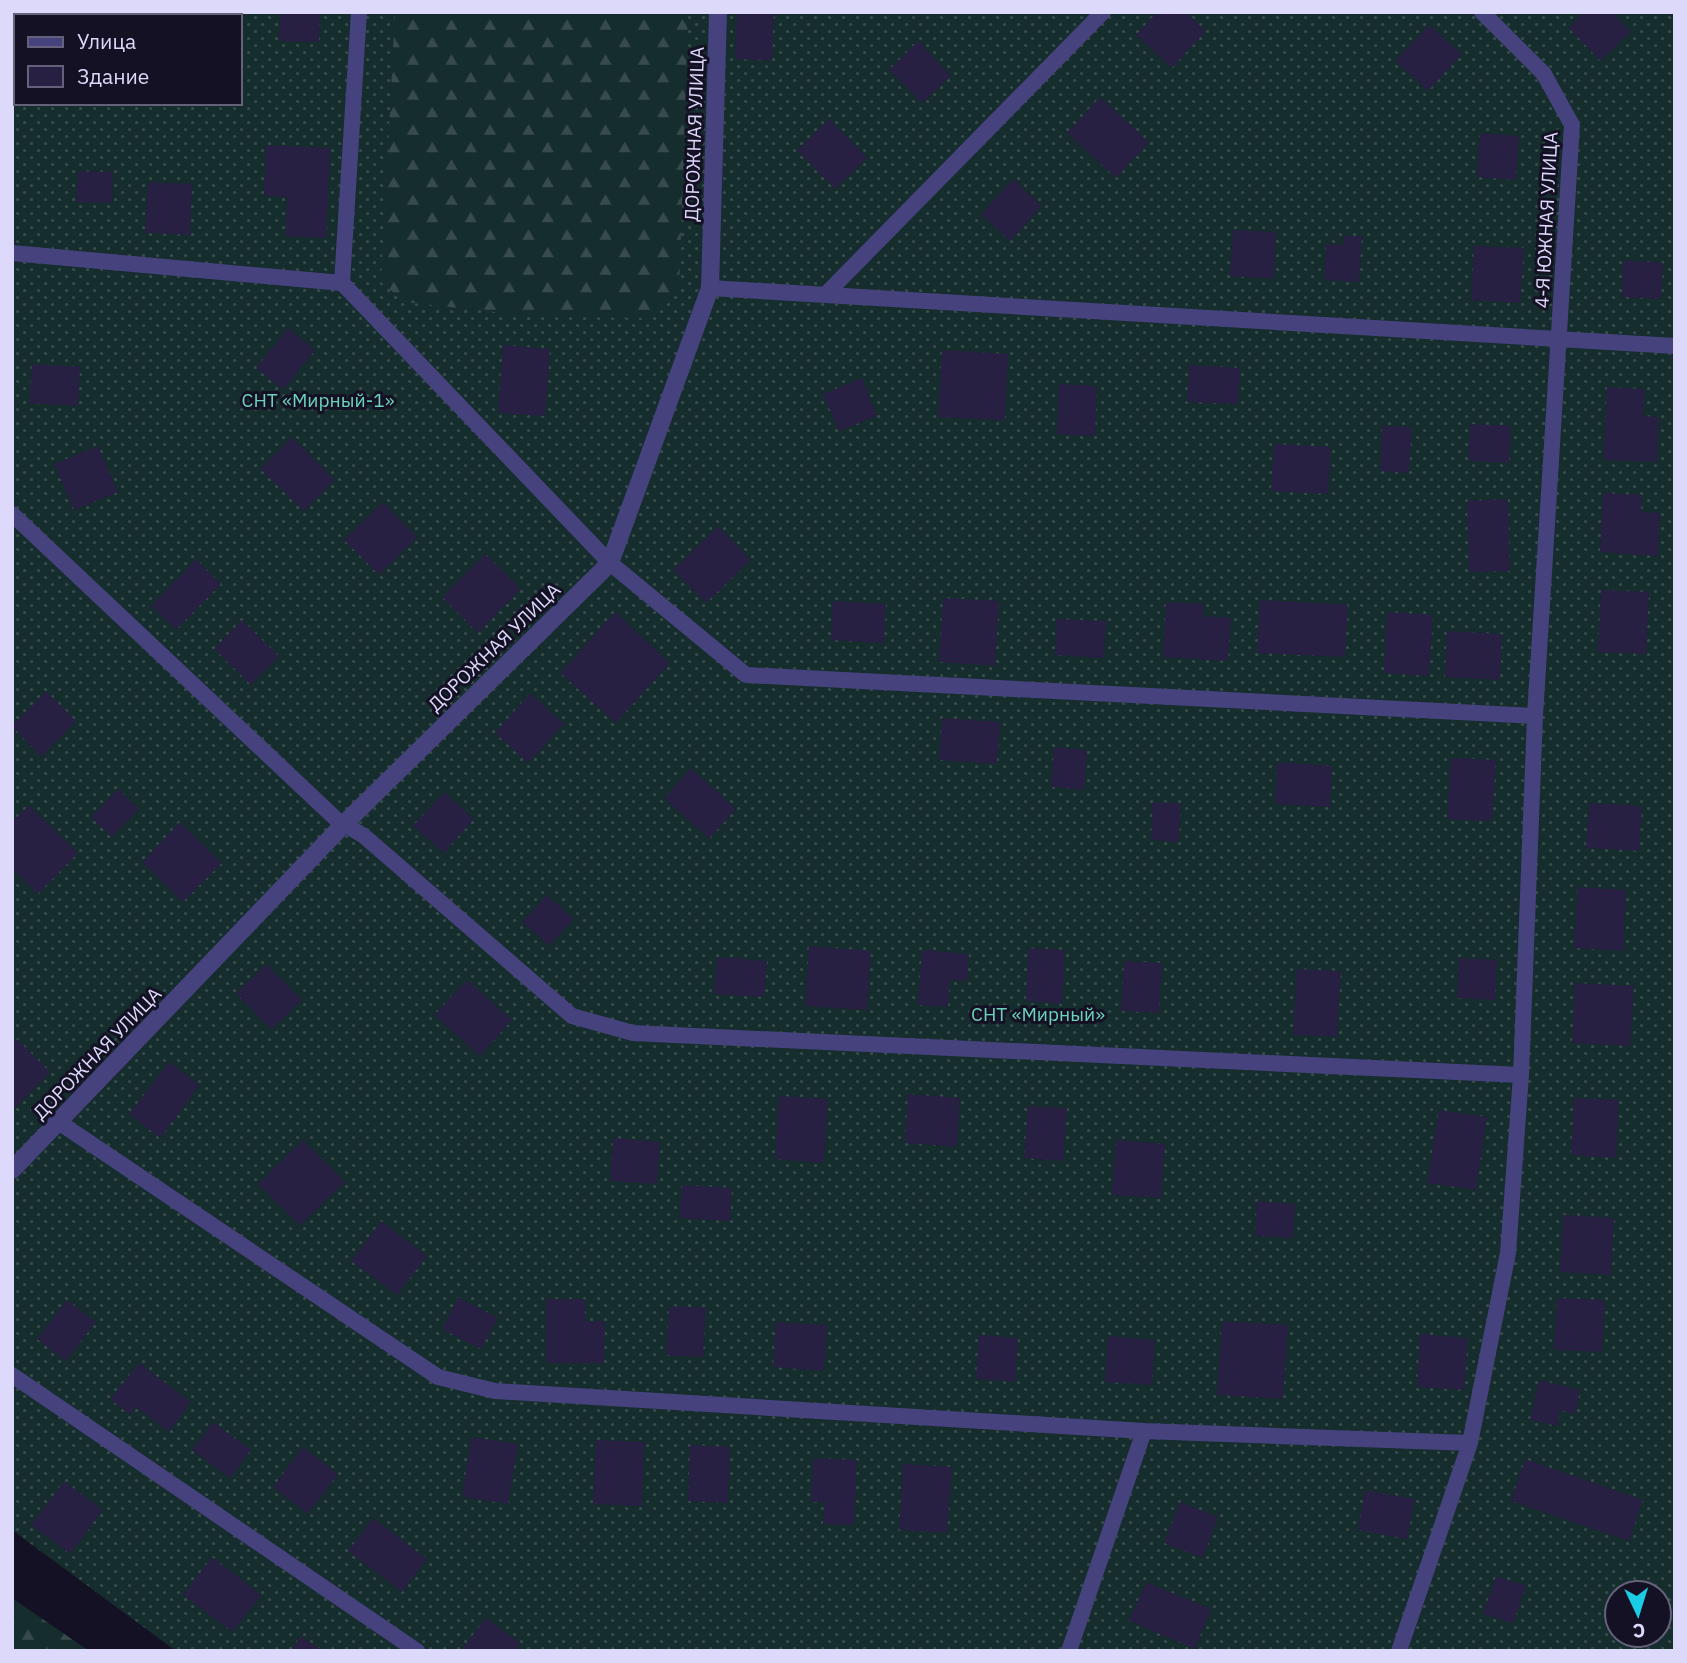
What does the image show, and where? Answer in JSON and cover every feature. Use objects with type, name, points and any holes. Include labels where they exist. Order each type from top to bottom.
[{"type":"street","name":"ДОРОЖНАЯ УЛИЦА","points":[[15,1162],[60,1124],[344,824],[610,563],[710,288],[718,12]]},
{"type":"lane","points":[[342,283],[359,12]]},
{"type":"lane","points":[[826,294],[1103,12]]},
{"type":"lane","name":"4-Я ЮЖНАЯ УЛИЦА","points":[[1399,1651],[1470,1443],[1508,1253],[1521,1075],[1535,716],[1561,338],[1572,125],[1544,74],[1482,12]]},
{"type":"lane","points":[[12,253],[342,283],[610,563],[746,675],[1535,716]]},
{"type":"lane","points":[[710,288],[1675,346]]},
{"type":"lane","points":[[12,514],[16,521],[344,824],[364,836],[572,1016],[633,1033],[1521,1075]]},
{"type":"lane","points":[[60,1124],[438,1377],[495,1391],[1144,1431],[1470,1443]]},
{"type":"lane","points":[[12,1376],[417,1651]]},
{"type":"lane","points":[[1069,1651],[1144,1431]]},
{"type":"green space","name":"СНТ «Мирный»","points":[[12,12],[1675,12],[1675,1651],[176,1651],[12,1530]]},
{"type":"green space","points":[[395,12],[688,12],[679,293],[641,318],[538,317],[405,302],[381,282]]},
{"type":"green space","points":[[12,1598],[89,1651],[12,1651]]},
{"type":"building","points":[[280,12],[320,12],[319,42],[279,41]]},
{"type":"building","points":[[737,12],[774,12],[772,61],[735,59]]},
{"type":"building","points":[[1157,12],[1186,12],[1206,31],[1172,68],[1136,35]]},
{"type":"building","points":[[1584,12],[1612,12],[1631,32],[1600,61],[1569,28]]},
{"type":"building","points":[[1429,25],[1462,54],[1428,91],[1395,61]]},
{"type":"building","points":[[918,41],[951,76],[922,103],[889,70]]},
{"type":"building","points":[[1100,97],[1149,142],[1116,178],[1067,133]]},
{"type":"building","points":[[829,119],[867,158],[835,189],[797,150]]},
{"type":"building","points":[[1480,133],[1519,136],[1516,180],[1477,177]]},
{"type":"building","points":[[266,145],[330,148],[326,238],[286,236],[287,197],[264,196]]},
{"type":"building","points":[[78,171],[113,172],[112,203],[76,202]]},
{"type":"building","points":[[1013,179],[1042,206],[1010,241],[981,214]]},
{"type":"building","points":[[148,182],[192,184],[190,235],[145,233]]},
{"type":"building","points":[[1233,230],[1276,232],[1274,279],[1230,276]]},
{"type":"building","points":[[1344,236],[1362,236],[1359,282],[1324,280],[1326,244],[1343,245]]},
{"type":"building","points":[[1474,246],[1524,248],[1520,303],[1471,300]]},
{"type":"building","points":[[1623,260],[1663,263],[1661,299],[1622,297]]},
{"type":"building","points":[[288,328],[315,350],[283,390],[256,368]]},
{"type":"building","points":[[503,345],[550,349],[545,416],[498,413]]},
{"type":"building","points":[[942,350],[1008,354],[1005,420],[938,417]]},
{"type":"building","points":[[32,364],[80,367],[78,406],[29,403]]},
{"type":"building","points":[[1189,365],[1240,368],[1238,404],[1187,402]]},
{"type":"building","points":[[862,378],[877,416],[839,431],[823,394]]},
{"type":"building","points":[[1059,384],[1097,386],[1095,436],[1057,434]]},
{"type":"building","points":[[1607,387],[1645,389],[1643,416],[1659,417],[1657,462],[1603,460]]},
{"type":"building","points":[[1470,424],[1511,426],[1509,463],[1468,461]]},
{"type":"building","points":[[1382,426],[1412,427],[1409,473],[1380,471]]},
{"type":"building","points":[[292,437],[335,480],[304,511],[260,469]]},
{"type":"building","points":[[1274,444],[1331,447],[1328,494],[1271,491]]},
{"type":"building","points":[[98,446],[118,492],[74,510],[54,464]]},
{"type":"building","points":[[1603,493],[1642,495],[1641,512],[1660,513],[1658,556],[1600,552]]},
{"type":"building","points":[[1508,499],[1510,571],[1469,572],[1467,501]]},
{"type":"building","points":[[383,502],[417,537],[379,575],[344,540]]},
{"type":"building","points":[[718,526],[751,560],[706,603],[673,570]]},
{"type":"building","points":[[485,554],[521,589],[478,633],[442,597]]},
{"type":"building","points":[[196,559],[221,584],[176,630],[151,606]]},
{"type":"building","points":[[1601,590],[1649,592],[1646,654],[1598,652]]},
{"type":"building","points":[[943,598],[999,601],[995,666],[939,662]]},
{"type":"building","points":[[1260,600],[1348,605],[1345,657],[1257,653]]},
{"type":"building","points":[[833,601],[886,604],[884,643],[831,640]]},
{"type":"building","points":[[1166,602],[1204,604],[1203,616],[1231,618],[1228,661],[1163,657]]},
{"type":"building","points":[[615,612],[670,663],[616,723],[560,673]]},
{"type":"building","points":[[1387,612],[1433,615],[1429,676],[1384,673]]},
{"type":"building","points":[[1057,619],[1106,621],[1104,658],[1055,655]]},
{"type":"building","points":[[242,620],[279,656],[251,685],[214,649]]},
{"type":"building","points":[[1447,631],[1502,634],[1500,680],[1445,677]]},
{"type":"building","points":[[46,691],[76,721],[41,757],[12,726]]},
{"type":"building","points":[[530,693],[564,724],[528,763],[495,733]]},
{"type":"building","points":[[942,718],[1000,722],[997,764],[939,760]]},
{"type":"building","points":[[1054,747],[1087,750],[1084,790],[1051,787]]},
{"type":"building","points":[[1451,758],[1496,760],[1492,821],[1447,819]]},
{"type":"building","points":[[1277,762],[1332,766],[1330,807],[1275,804]]},
{"type":"building","points":[[691,768],[736,809],[709,839],[664,798]]},
{"type":"building","points":[[118,789],[139,809],[112,837],[91,817]]},
{"type":"building","points":[[444,792],[474,819],[444,853],[413,826]]},
{"type":"building","points":[[1153,802],[1181,803],[1179,842],[1151,840]]},
{"type":"building","points":[[1589,803],[1642,806],[1639,851],[1586,848]]},
{"type":"building","points":[[29,805],[78,853],[38,894],[12,869],[12,822]]},
{"type":"building","points":[[180,822],[222,863],[183,902],[142,862]]},
{"type":"building","points":[[1578,887],[1626,890],[1623,951],[1574,948]]},
{"type":"building","points":[[547,895],[574,919],[549,946],[522,922]]},
{"type":"building","points":[[809,946],[871,951],[867,1010],[805,1006]]},
{"type":"building","points":[[1028,948],[1065,950],[1062,1004],[1026,1001]]},
{"type":"building","points":[[922,950],[969,954],[967,981],[950,980],[948,1007],[918,1005]]},
{"type":"building","points":[[717,957],[767,961],[764,997],[714,994]]},
{"type":"building","points":[[1459,958],[1497,960],[1495,1000],[1457,998]]},
{"type":"building","points":[[1124,961],[1162,963],[1159,1013],[1121,1011]]},
{"type":"building","points":[[267,964],[302,1000],[271,1030],[236,993]]},
{"type":"building","points":[[1297,969],[1341,971],[1337,1037],[1293,1035]]},
{"type":"building","points":[[467,980],[512,1020],[480,1056],[434,1015]]},
{"type":"building","points":[[1575,983],[1634,986],[1630,1046],[1572,1043]]},
{"type":"building","points":[[17,1039],[50,1072],[12,1111],[12,1044]]},
{"type":"building","points":[[169,1062],[200,1085],[160,1138],[129,1114]]},
{"type":"building","points":[[908,1094],[960,1098],[957,1147],[905,1143]]},
{"type":"building","points":[[779,1096],[828,1099],[824,1163],[775,1159]]},
{"type":"building","points":[[1574,1098],[1619,1100],[1616,1158],[1571,1155]]},
{"type":"building","points":[[1028,1106],[1067,1108],[1063,1161],[1024,1158]]},
{"type":"building","points":[[1439,1110],[1487,1117],[1476,1190],[1427,1183]]},
{"type":"building","points":[[613,1138],[660,1142],[657,1184],[610,1181]]},
{"type":"building","points":[[303,1140],[345,1182],[300,1226],[258,1184]]},
{"type":"building","points":[[1116,1140],[1165,1144],[1161,1198],[1112,1195]]},
{"type":"building","points":[[682,1185],[732,1188],[730,1221],[679,1218]]},
{"type":"building","points":[[1257,1201],[1295,1204],[1293,1238],[1255,1236]]},
{"type":"building","points":[[1563,1215],[1614,1218],[1611,1275],[1560,1272]]},
{"type":"building","points":[[381,1221],[427,1256],[397,1295],[351,1261]]},
{"type":"building","points":[[458,1297],[498,1318],[481,1349],[442,1329]]},
{"type":"building","points":[[1557,1298],[1605,1300],[1602,1352],[1554,1350]]},
{"type":"building","points":[[546,1299],[585,1299],[585,1321],[605,1321],[604,1363],[546,1363]]},
{"type":"building","points":[[67,1300],[96,1322],[66,1361],[37,1339]]},
{"type":"building","points":[[669,1306],[706,1308],[703,1357],[666,1355]]},
{"type":"building","points":[[1222,1321],[1288,1325],[1283,1399],[1217,1395]]},
{"type":"building","points":[[776,1322],[827,1325],[824,1371],[773,1367]]},
{"type":"building","points":[[1420,1334],[1468,1338],[1464,1390],[1417,1387]]},
{"type":"building","points":[[979,1335],[1018,1338],[1015,1382],[976,1379]]},
{"type":"building","points":[[1108,1336],[1155,1340],[1152,1385],[1105,1382]]},
{"type":"building","points":[[139,1363],[191,1402],[169,1432],[136,1407],[130,1415],[110,1399]]},
{"type":"building","points":[[1539,1380],[1580,1390],[1575,1414],[1560,1410],[1557,1426],[1530,1420]]},
{"type":"building","points":[[213,1422],[251,1450],[230,1478],[192,1450]]},
{"type":"building","points":[[471,1437],[518,1444],[508,1504],[462,1497]]},
{"type":"building","points":[[596,1440],[644,1442],[642,1506],[593,1504]]},
{"type":"building","points":[[690,1445],[730,1447],[728,1503],[688,1501]]},
{"type":"building","points":[[303,1447],[338,1474],[308,1514],[273,1487]]},
{"type":"building","points":[[813,1458],[857,1460],[854,1525],[823,1524],[824,1502],[811,1502]]},
{"type":"building","points":[[1525,1459],[1643,1500],[1629,1541],[1511,1501]]},
{"type":"building","points":[[903,1464],[952,1467],[947,1533],[899,1530]]},
{"type":"building","points":[[64,1481],[103,1510],[70,1554],[31,1525]]},
{"type":"building","points":[[1365,1490],[1415,1499],[1407,1539],[1358,1530]]},
{"type":"building","points":[[1180,1502],[1218,1517],[1203,1558],[1164,1543]]},
{"type":"building","points":[[373,1518],[427,1559],[402,1592],[348,1551]]},
{"type":"building","points":[[212,1557],[262,1595],[232,1632],[183,1595]]},
{"type":"building","points":[[1496,1576],[1526,1586],[1513,1623],[1483,1614]]},
{"type":"building","points":[[1146,1582],[1211,1609],[1195,1649],[1129,1621]]},
{"type":"building","points":[[486,1618],[521,1644],[515,1651],[462,1649]]},
{"type":"building","points":[[300,1636],[324,1651],[291,1651]]},
{"type":"park label","name":"СНТ «Мирный-1»","points":[[318,400]]}]
